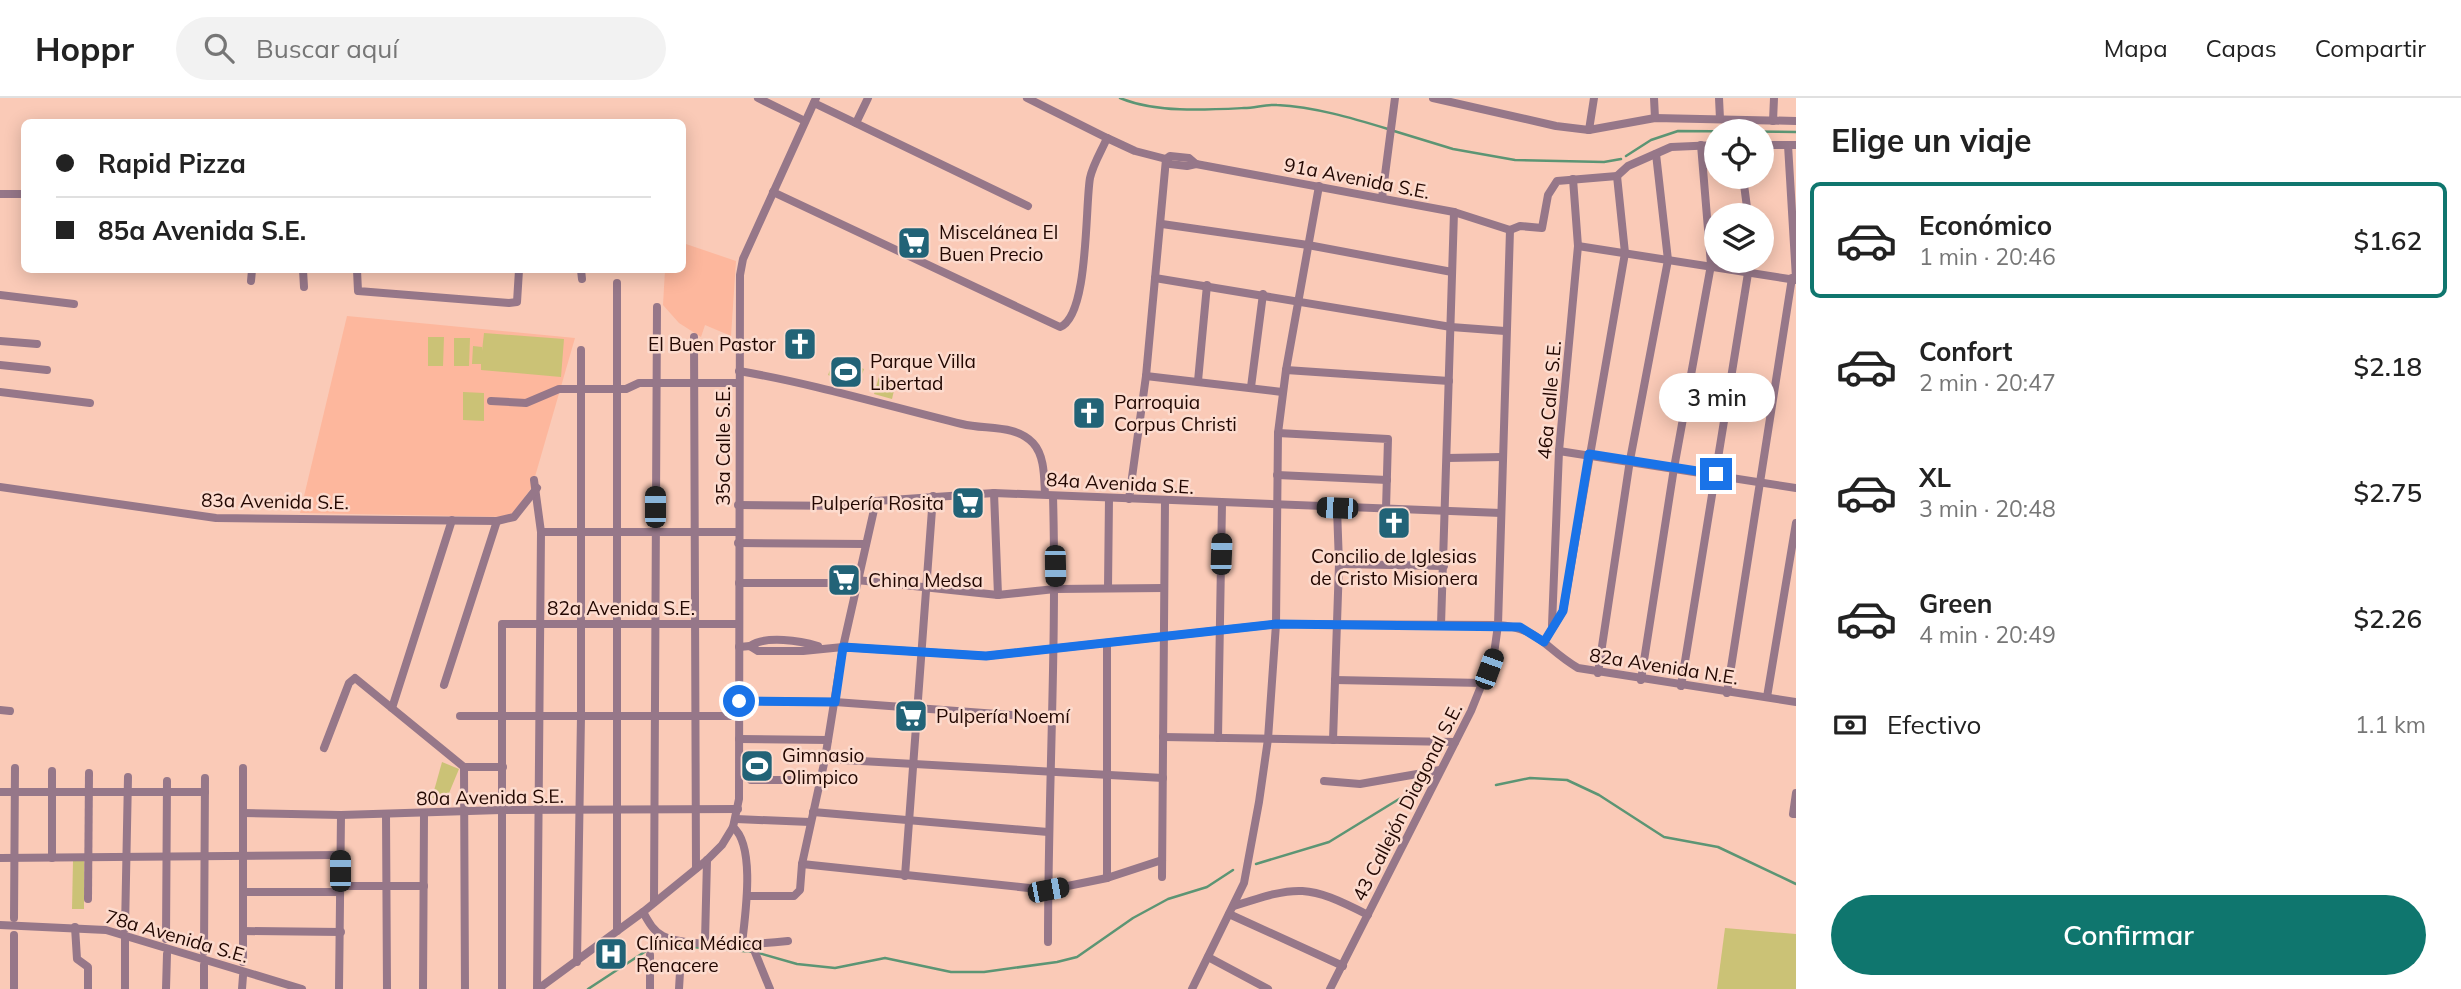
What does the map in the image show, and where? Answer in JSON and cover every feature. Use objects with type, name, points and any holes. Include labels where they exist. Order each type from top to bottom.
[{"type":"street","points":[[758,98],[805,121]]},
{"type":"street","points":[[856,123],[868,98]]},
{"type":"street","name":"91a Avenida S.E.","points":[[1027,98],[1135,151],[1166,159],[1170,164],[1196,164],[1382,198],[1454,212],[1510,230]]},
{"type":"street","points":[[1382,198],[1395,98]]},
{"type":"street","points":[[1433,98],[1457,100],[1556,126],[1589,130],[1655,118],[1720,119],[1719,98]]},
{"type":"street","points":[[1589,130],[1594,98]]},
{"type":"street","points":[[1654,98],[1655,118]]},
{"type":"street","points":[[1773,119],[1774,98]]},
{"type":"street","points":[[815,100],[856,123],[1028,206]]},
{"type":"street","name":"35a Calle S.E.","points":[[735,823],[738,809],[739,739],[738,294],[743,259],[815,100]]},
{"type":"street","points":[[1774,121],[1796,121]]},
{"type":"street","points":[[773,192],[1060,327],[1068,322],[1079,298],[1090,177],[1107,138]]},
{"type":"street","points":[[1510,230],[1520,226],[1542,228],[1548,195],[1557,181],[1617,176],[1628,166],[1671,147],[1701,145],[1706,203]]},
{"type":"street","points":[[1727,693],[1795,279],[1792,145],[1774,145]]},
{"type":"street","points":[[1598,673],[1630,460],[1668,260],[1656,154]]},
{"type":"street","points":[[1129,499],[1146,376],[1166,159]]},
{"type":"street","points":[[1544,642],[1563,611],[1625,253],[1617,176]]},
{"type":"street","name":"46a Calle S.E.","points":[[1552,625],[1559,451],[1578,246],[1573,179]]},
{"type":"street","points":[[1192,989],[1231,910],[1248,865],[1268,739],[1276,624],[1278,433],[1282,392],[1318,186]]},
{"type":"street","points":[[0,194],[21,194]]},
{"type":"street","points":[[1441,625],[1454,212]]},
{"type":"street","points":[[1162,225],[1308,245],[1452,272]]},
{"type":"street","name":"43 Callejón Diagonal S.E.","points":[[1330,989],[1455,743],[1494,654],[1498,625],[1510,230]]},
{"type":"street","points":[[1578,246],[1704,264]]},
{"type":"street","points":[[251,281],[252,273]]},
{"type":"street","points":[[303,273],[304,287]]},
{"type":"street","points":[[357,273],[358,291],[509,303],[517,302],[519,298],[519,273]]},
{"type":"street","points":[[1641,680],[1674,468],[1711,273]]},
{"type":"street","points":[[1681,685],[1749,273]]},
{"type":"street","points":[[1760,273],[1795,279]]},
{"type":"street","points":[[1155,278],[1298,299],[1451,327],[1505,331]]},
{"type":"street","points":[[617,283],[617,931]]},
{"type":"street","points":[[1198,382],[1207,285]]},
{"type":"street","points":[[1251,387],[1263,294]]},
{"type":"street","points":[[0,295],[74,304]]},
{"type":"street","points":[[654,902],[657,307]]},
{"type":"street","points":[[694,337],[696,868]]},
{"type":"street","points":[[0,341],[37,344]]},
{"type":"street","points":[[577,962],[581,716],[581,349]]},
{"type":"street","points":[[0,365],[47,370]]},
{"type":"street","points":[[1286,370],[1449,381]]},
{"type":"street","points":[[739,371],[853,395],[966,425],[1013,432],[1034,444],[1041,457],[1049,495],[1055,589],[1055,649],[1048,774],[1048,942]]},
{"type":"street","points":[[1146,376],[1282,392]]},
{"type":"street","points":[[491,401],[526,403],[559,389],[617,389],[639,383],[739,383]]},
{"type":"street","points":[[0,392],[90,403]]},
{"type":"street","points":[[1278,433],[1388,439],[1386,509]]},
{"type":"street","points":[[1559,451],[1796,488]]},
{"type":"street","points":[[1447,458],[1502,457]]},
{"type":"street","points":[[1277,475],[1387,480]]},
{"type":"street","points":[[444,685],[497,521],[514,517],[535,484],[541,532],[538,989]]},
{"type":"street","name":"83a Avenida S.E.","points":[[0,486],[216,518],[497,521]]},
{"type":"street","points":[[994,493],[998,594]]},
{"type":"street","name":"84a Avenida S.E.","points":[[738,505],[853,506],[933,496],[994,493],[1501,513]]},
{"type":"street","points":[[905,876],[933,496]]},
{"type":"street","points":[[1108,588],[1109,498]]},
{"type":"street","points":[[1162,877],[1165,501]]},
{"type":"street","points":[[747,896],[794,896],[800,890],[802,864],[825,759],[843,647],[876,502]]},
{"type":"street","points":[[1218,738],[1222,503]]},
{"type":"street","points":[[1333,740],[1338,623],[1337,508]]},
{"type":"street","points":[[392,708],[452,520]]},
{"type":"street","points":[[1767,697],[1796,523]]},
{"type":"street","points":[[541,532],[738,532]]},
{"type":"street","points":[[738,543],[866,544]]},
{"type":"street","points":[[1339,564],[1444,566]]},
{"type":"street","points":[[857,580],[926,589],[998,594],[1055,589],[1164,588]]},
{"type":"street","points":[[739,583],[845,583]]},
{"type":"street","name":"82a Avenida S.E.","points":[[502,716],[502,624],[739,624]]},
{"type":"street","points":[[739,647],[757,642],[803,642],[821,647],[986,656],[1276,624],[1498,625]]},
{"type":"street","name":"82a Avenida N.E.","points":[[1498,625],[1520,627],[1578,668],[1641,680],[1796,702]]},
{"type":"street","points":[[1107,643],[1107,878]]},
{"type":"street","points":[[324,748],[352,679],[359,680],[464,767],[503,768]]},
{"type":"street","points":[[1335,680],[1483,683]]},
{"type":"street","points":[[739,701],[835,702],[1051,718]]},
{"type":"street","points":[[460,716],[739,716]]},
{"type":"street","points":[[502,716],[502,989]]},
{"type":"street","points":[[1163,737],[1455,743]]},
{"type":"street","points":[[739,739],[828,740]]},
{"type":"street","points":[[825,759],[1048,774],[1163,778]]},
{"type":"street","points":[[464,767],[466,989]]},
{"type":"street","points":[[14,918],[15,768]]},
{"type":"street","points":[[243,768],[243,962]]},
{"type":"street","points":[[1324,781],[1360,785],[1440,770]]},
{"type":"street","points":[[52,771],[52,858]]},
{"type":"street","points":[[88,899],[89,773]]},
{"type":"street","points":[[125,929],[128,777]]},
{"type":"street","points":[[204,952],[205,778]]},
{"type":"street","points":[[751,780],[820,780]]},
{"type":"street","points":[[166,939],[167,781]]},
{"type":"street","points":[[0,792],[205,792]]},
{"type":"street","points":[[1794,814],[1796,793]]},
{"type":"street","name":"80a Avenida S.E.","points":[[243,813],[341,816],[501,810],[738,809]]},
{"type":"street","points":[[813,812],[1048,832]]},
{"type":"street","points":[[386,814],[387,989]]},
{"type":"street","points":[[423,989],[424,814]]},
{"type":"street","points":[[340,989],[341,816]]},
{"type":"street","points":[[735,823],[810,822]]},
{"type":"street","points":[[538,989],[643,912],[707,860],[722,845],[735,823]]},
{"type":"street","points":[[735,823],[745,845],[747,896],[742,944]]},
{"type":"street","points":[[0,858],[243,858],[340,855]]},
{"type":"street","points":[[705,942],[707,860]]},
{"type":"street","points":[[802,864],[1048,890],[1107,878],[1162,860]]},
{"type":"street","points":[[243,892],[424,886]]},
{"type":"street","points":[[1231,910],[1281,891],[1311,889],[1368,915]]},
{"type":"street","points":[[1231,910],[1343,966]]},
{"type":"street","points":[[643,912],[651,927],[663,936],[680,941],[752,945],[788,941]]},
{"type":"street","name":"78a Avenida S.E.","points":[[0,925],[75,927],[125,934],[302,989]]},
{"type":"street","points":[[75,927],[77,959],[88,967],[88,989]]},
{"type":"street","points":[[243,931],[341,932]]},
{"type":"street","points":[[14,935],[14,989]]},
{"type":"street","points":[[125,939],[125,989]]},
{"type":"street","points":[[752,945],[770,989]]},
{"type":"street","points":[[166,989],[167,954]]},
{"type":"street","points":[[650,955],[650,989]]},
{"type":"street","points":[[1208,957],[1268,989]]},
{"type":"street","points":[[204,965],[204,989]]},
{"type":"street","points":[[679,989],[680,972]]},
{"type":"street","points":[[242,989],[243,976]]},
{"type":"shaded area","points":[[686,244],[736,261],[731,336],[705,325],[701,337],[679,323],[663,305],[665,273],[686,273]]},
{"type":"shaded area","points":[[347,316],[575,338],[532,487],[510,517],[300,513]]},
{"type":"shaded area","points":[[484,333],[564,339],[561,377],[481,370],[481,364],[472,364],[473,346],[482,347],[482,351]]},
{"type":"shaded area","points":[[428,337],[444,337],[443,366],[428,366]]},
{"type":"shaded area","points":[[454,338],[470,338],[469,366],[454,366]]},
{"type":"shaded area","name":"Parque Villa Libertad","points":[[835,357],[864,369],[857,387],[828,375]]},
{"type":"shaded area","points":[[879,377],[896,382],[892,399],[874,394]]},
{"type":"shaded area","points":[[463,392],[484,393],[484,421],[463,420]]},
{"type":"shaded area","points":[[442,762],[459,769],[447,798],[432,798]]},
{"type":"shaded area","points":[[73,861],[84,861],[84,909],[72,909]]},
{"type":"shaded area","points":[[1725,928],[1796,934],[1796,989],[1717,989]]},
{"type":"waterway","points":[[1120,98],[1149,106],[1181,109],[1291,106],[1388,129]]},
{"type":"waterway","points":[[1394,131],[1453,149],[1515,160],[1604,162],[1621,159]]},
{"type":"waterway","points":[[1626,156],[1651,140],[1678,131],[1796,132]]},
{"type":"waterway","points":[[1496,785],[1530,778],[1567,780],[1599,795],[1664,837],[1718,847],[1796,884]]},
{"type":"waterway","points":[[1256,864],[1329,842],[1430,780]]},
{"type":"waterway","points":[[588,989],[649,949],[678,946],[755,952],[797,964],[835,968],[885,958],[951,972],[984,972],[1057,962],[1077,957],[1133,918],[1168,899],[1207,887],[1233,870]]},
{"type":"place","name":"Miscelánea El Buen Precio","points":[[914,243]]},
{"type":"place","name":"El Buen Pastor","points":[[800,344]]},
{"type":"place","name":"Parque Villa Libertad","points":[[846,372]]},
{"type":"place","name":"Parroquia Corpus Christi","points":[[1089,413]]},
{"type":"place","name":"Pulpería Rosita","points":[[968,503]]},
{"type":"place","name":"Concilio de Iglesias de Cristo Misionera","points":[[1394,523]]},
{"type":"place","name":"China Medsa","points":[[844,580]]},
{"type":"place","name":"Pulpería Noemí","points":[[911,716]]},
{"type":"place","name":"Gimnasio Olimpico","points":[[757,766]]},
{"type":"place","name":"Clínica Médica Renacere","points":[[611,954]]},
{"type":"route","points":[[739,701],[835,702],[843,647],[986,656],[1276,624],[1338,623],[1520,627],[1531,631],[1544,642],[1563,611],[1589,454],[1716,474]]}]
